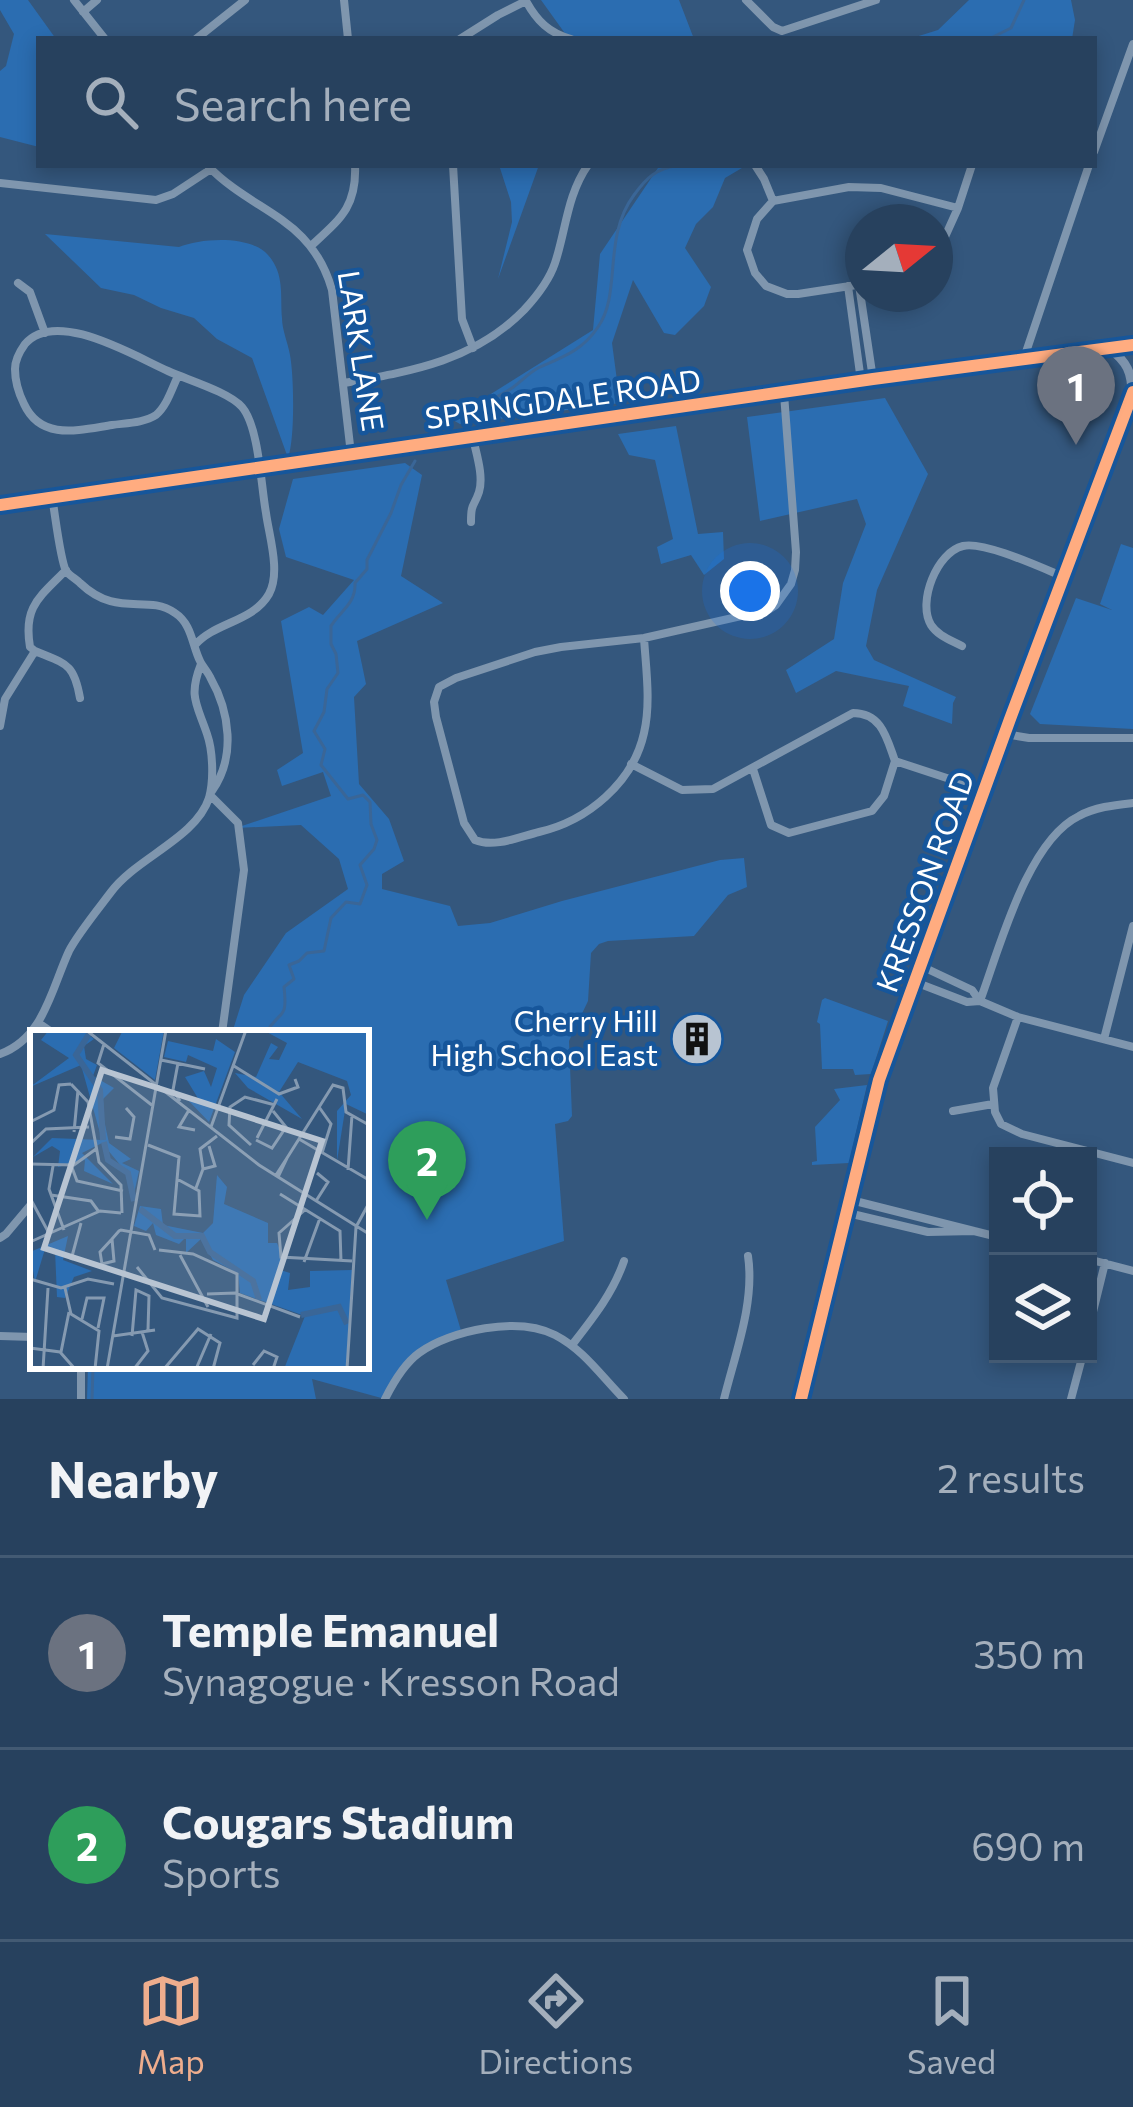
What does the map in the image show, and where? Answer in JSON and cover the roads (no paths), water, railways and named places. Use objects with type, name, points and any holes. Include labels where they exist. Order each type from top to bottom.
[{"type":"main road","name":"SPRINGDALE ROAD","points":[[0,505],[1133,345]]},
{"type":"main road","points":[[1109,348],[1129,368],[1132,394]]},
{"type":"street","points":[[74,0],[103,36]]},
{"type":"street","points":[[83,12],[97,0]]},
{"type":"street","points":[[200,36],[245,0]]},
{"type":"street","points":[[344,0],[348,36]]},
{"type":"street","points":[[465,36],[525,0],[544,26],[561,36]]},
{"type":"street","points":[[746,0],[779,35],[877,0]]},
{"type":"street","points":[[1097,144],[1133,44]]},
{"type":"street","points":[[0,183],[156,200],[173,194],[208,168]]},
{"type":"street","name":"LARK LANE","points":[[210,168],[299,232],[326,269],[351,454]]},
{"type":"street","points":[[311,246],[349,206],[355,168]]},
{"type":"street","points":[[452,168],[462,319],[473,348]]},
{"type":"street","points":[[344,383],[428,367],[473,348],[508,326],[547,282],[568,207],[587,168]]},
{"type":"street","points":[[756,168],[773,201]]},
{"type":"street","points":[[953,219],[971,168]]},
{"type":"street","points":[[1022,361],[1088,168]]},
{"type":"street","points":[[845,287],[787,294],[760,280],[748,244],[757,219],[773,201],[865,187],[958,208]]},
{"type":"street","points":[[18,283],[30,292],[45,333]]},
{"type":"street","points":[[860,312],[867,380]]},
{"type":"street","points":[[178,376],[160,412],[145,421],[54,431],[38,424],[28,412],[20,396],[15,363],[32,338],[52,330],[81,333],[236,401],[246,411],[273,566],[271,590],[253,611],[211,631],[195,645]]},
{"type":"street","points":[[644,638],[645,730],[632,764],[602,801],[550,830],[481,843],[470,835],[434,702],[439,688],[561,646],[644,638],[754,616],[784,596],[795,570],[796,552],[784,394]]},
{"type":"street","name":"KRESSON ROAD","points":[[801,1399],[880,1080],[1132,394]]},
{"type":"street","points":[[471,522],[480,475],[473,438]]},
{"type":"street","points":[[33,1030],[40,1024],[71,946],[115,886],[201,815],[220,778],[228,722],[190,631],[176,614],[95,598],[66,570],[52,497]]},
{"type":"street","points":[[962,646],[937,632],[925,609],[947,552],[978,546],[1064,577]]},
{"type":"street","points":[[66,570],[29,612],[28,635],[35,651],[72,668],[80,698]]},
{"type":"street","points":[[0,726],[5,699],[35,651]]},
{"type":"street","points":[[201,664],[194,695],[212,762],[210,794],[238,823],[244,869],[222,1030]]},
{"type":"street","points":[[632,764],[667,784],[692,791],[713,789],[853,713],[871,716],[879,723],[895,761],[884,796],[872,811],[789,833],[771,825],[753,769]]},
{"type":"street","points":[[1005,734],[1133,738]]},
{"type":"street","points":[[895,761],[968,785]]},
{"type":"street","points":[[980,1001],[1019,894],[1052,838],[1078,816],[1133,802]]},
{"type":"street","points":[[1104,1039],[1133,926]]},
{"type":"street","points":[[921,966],[972,990],[980,1001]]},
{"type":"street","points":[[915,982],[967,1002],[980,1001],[1018,1017],[1133,1047]]},
{"type":"street","points":[[1018,1017],[993,1088],[1001,1124],[1133,1163]]},
{"type":"street","points":[[40,1024],[49,1030]]},
{"type":"street","points":[[0,1054],[30,1033]]},
{"type":"street","points":[[953,1111],[993,1104]]},
{"type":"street","points":[[851,1200],[989,1235]]},
{"type":"street","points":[[0,1238],[30,1205]]},
{"type":"street","points":[[848,1213],[928,1232],[974,1231]]},
{"type":"street","points":[[724,1399],[748,1300],[748,1256]]},
{"type":"street","points":[[572,1345],[618,1280],[624,1261]]},
{"type":"street","points":[[1097,1261],[1133,1271]]},
{"type":"street","points":[[1097,1295],[1105,1263]]},
{"type":"street","points":[[386,1399],[394,1382],[422,1351],[462,1334],[502,1325],[526,1325],[572,1345],[624,1399]]},
{"type":"street","points":[[0,1336],[30,1337]]},
{"type":"street","points":[[1071,1399],[1081,1363]]},
{"type":"waterway","points":[[995,36],[1011,28],[1024,0]]},
{"type":"waterway","points":[[431,438],[460,414],[509,390],[534,370],[579,348],[592,335],[609,298],[624,212],[648,179],[668,168]]},
{"type":"waterway","points":[[268,1030],[284,1010],[284,987],[294,979],[289,965],[307,953],[324,951],[331,918],[346,902],[360,904],[367,885],[360,865],[377,840],[370,802],[363,795],[348,799],[321,765],[325,749],[314,731],[324,712],[327,689],[338,673],[331,626],[367,569],[367,560],[415,461]]},
{"type":"waterway","points":[[92,1399],[93,1369]]},
{"type":"place","name":"Temple Emanuel","points":[[1076,445]]},
{"type":"place","name":"Cherry Hill High School East","points":[[697,1039]]},
{"type":"place","name":"Cougars Stadium","points":[[427,1220]]}]
